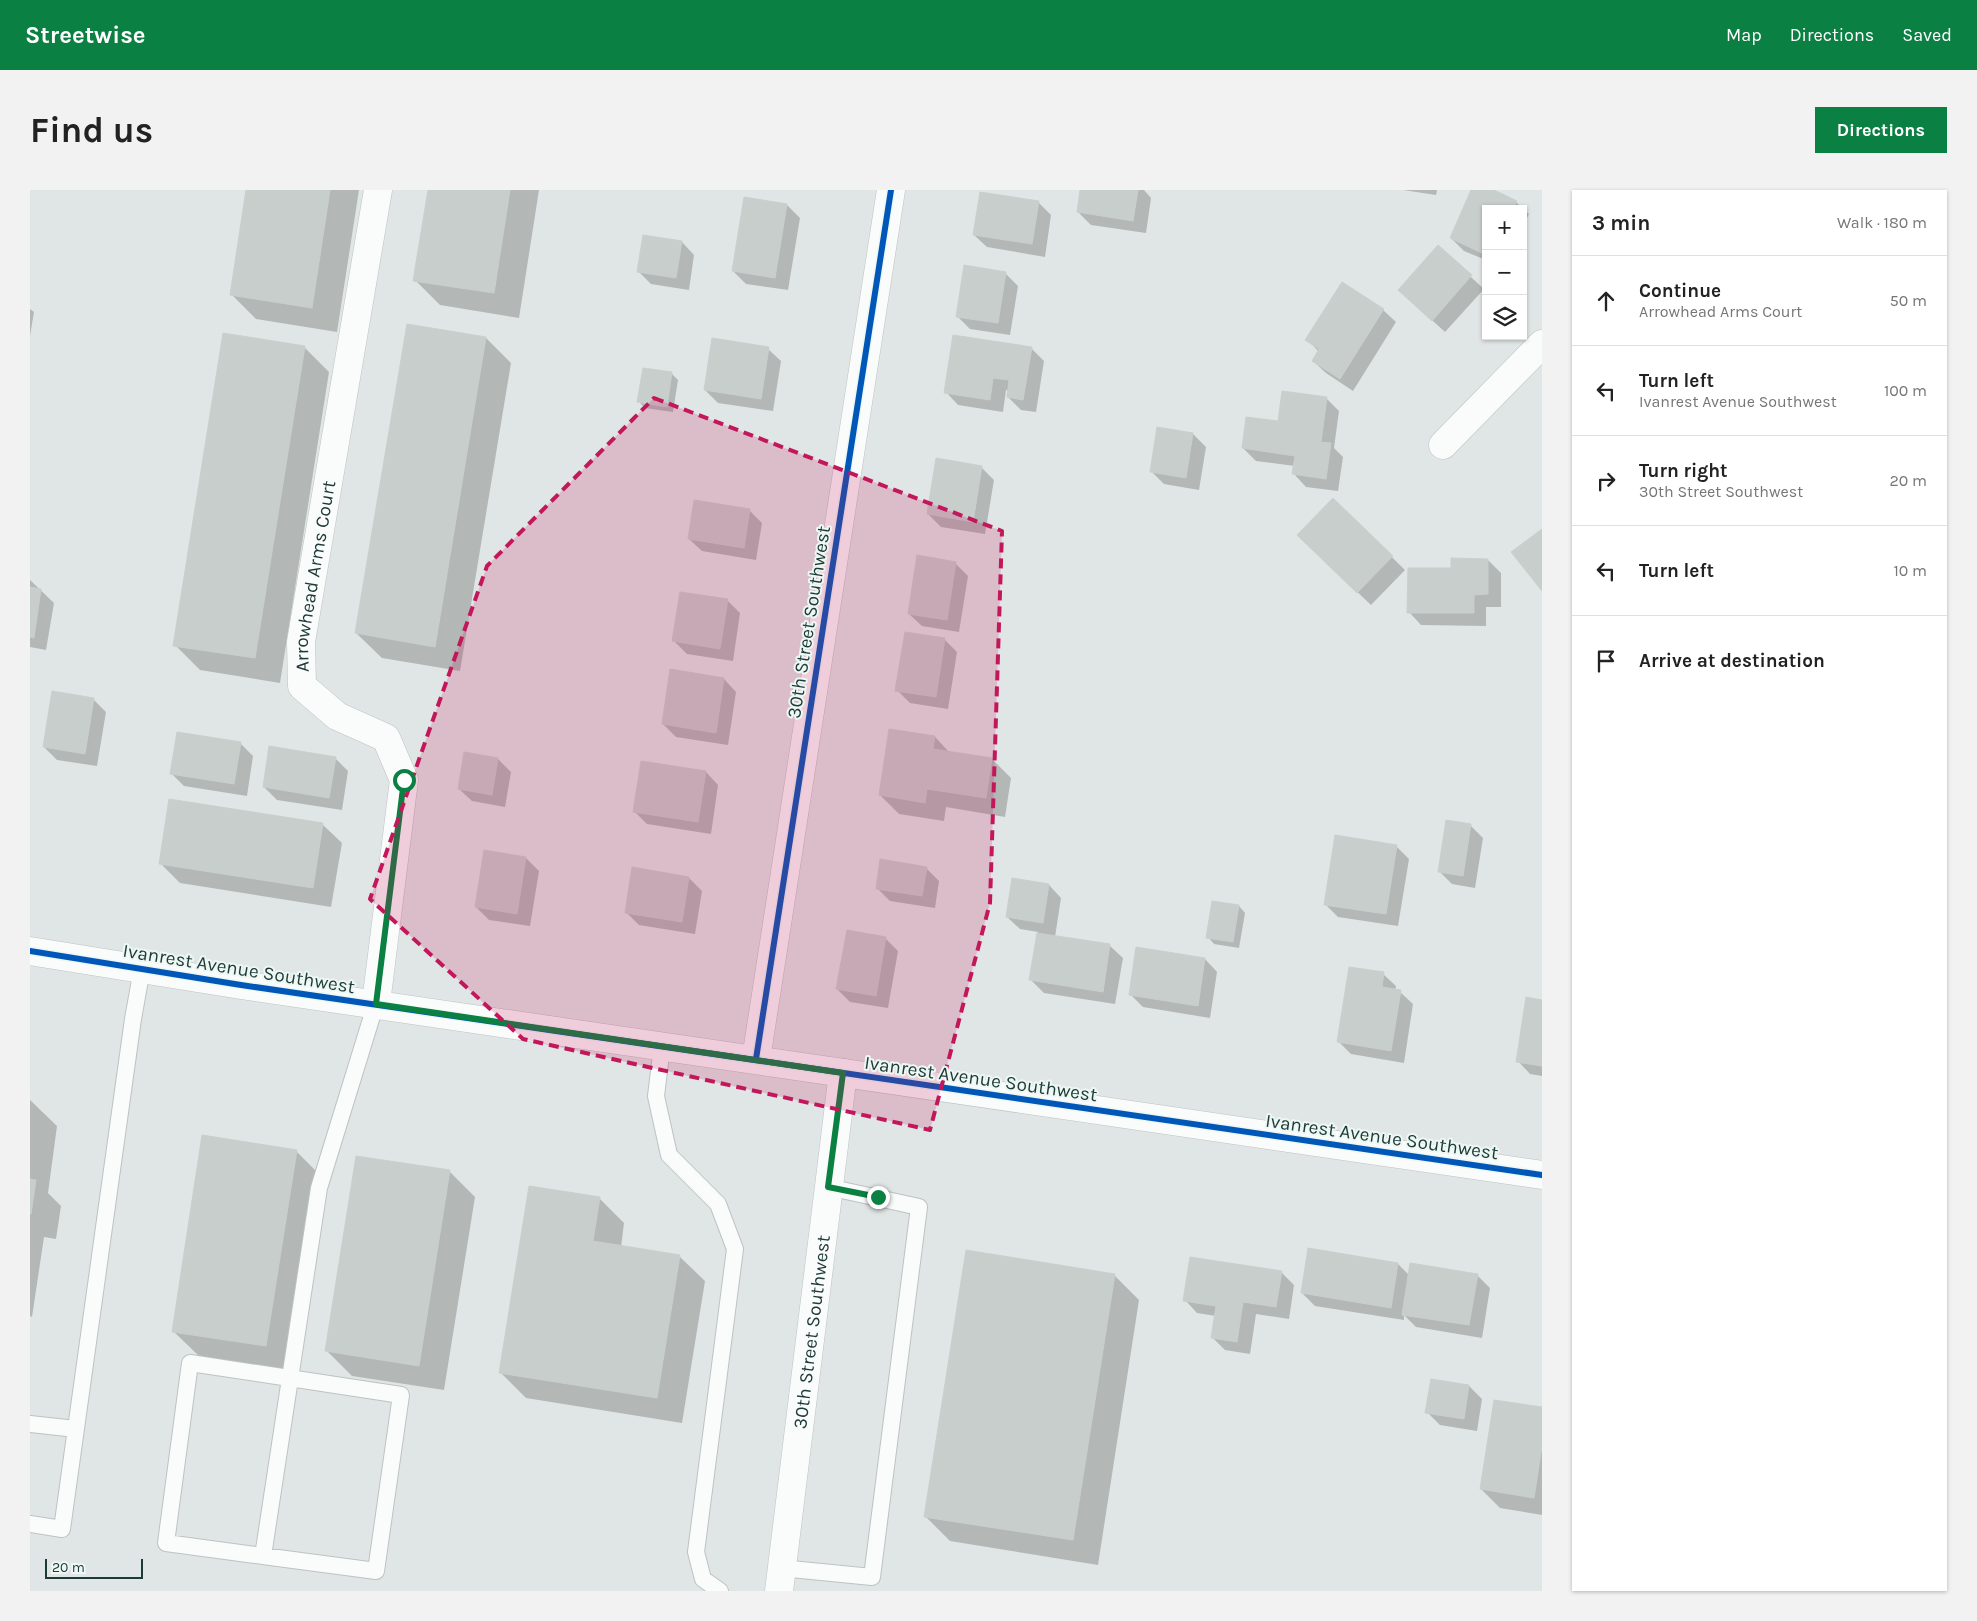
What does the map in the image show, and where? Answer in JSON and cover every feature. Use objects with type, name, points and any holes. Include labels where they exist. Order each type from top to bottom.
[{"type":"street","name":"Arrowhead Arms Court","points":[[376,1004],[404,780],[386,738],[337,716],[302,686],[301,642],[378,190]]},
{"type":"street","name":"30th Street Southwest","points":[[756,1059],[891,190]]},
{"type":"street","points":[[1443,445],[1542,344]]},
{"type":"street","name":"Ivanrest Avenue Southwest","points":[[30,951],[376,1004],[1542,1175]]},
{"type":"street","name":"30th Street Southwest","points":[[780,1579],[843,1073]]},
{"type":"lane","points":[[30,1524],[62,1528],[133,1019],[142,969]]},
{"type":"lane","points":[[263,1556],[319,1188],[376,1004]]},
{"type":"lane","points":[[662,1046],[656,1096],[669,1155],[718,1204],[735,1249],[696,1552],[703,1579],[720,1591]]},
{"type":"lane","points":[[780,1579],[872,1577],[919,1207],[828,1187]]},
{"type":"lane","points":[[190,1363],[401,1395],[376,1571],[263,1556],[166,1542],[190,1363]]},
{"type":"lane","points":[[30,1424],[76,1429]]},
{"type":"highlighted area","points":[[654,398],[1002,531],[990,903],[930,1130],[523,1039],[370,899],[487,566]]},
{"type":"building","points":[[246,190],[330,190],[312,308],[230,295]]},
{"type":"building","points":[[428,190],[510,190],[494,293],[413,281]]},
{"type":"building","points":[[1080,190],[1138,190],[1133,221],[1077,212]]},
{"type":"building","points":[[1471,190],[1494,190],[1517,201],[1515,205],[1482,205],[1482,253],[1450,238]]},
{"type":"building","points":[[980,192],[1039,201],[1032,244],[973,235]]},
{"type":"building","points":[[744,197],[787,204],[775,278],[732,271]]},
{"type":"building","points":[[643,235],[682,241],[676,278],[637,272]]},
{"type":"building","points":[[1438,245],[1472,275],[1432,321],[1398,290]]},
{"type":"building","points":[[964,265],[1006,272],[998,323],[956,317]]},
{"type":"building","points":[[1342,282],[1384,309],[1340,379],[1312,361],[1319,349],[1305,340]]},
{"type":"building","points":[[407,324],[486,337],[435,647],[355,633]]},
{"type":"building","points":[[223,333],[305,346],[255,658],[173,646]]},
{"type":"building","points":[[953,335],[1032,347],[1023,400],[1007,397],[1009,380],[993,378],[990,400],[944,393]]},
{"type":"building","points":[[712,338],[769,347],[761,399],[704,390]]},
{"type":"building","points":[[643,368],[672,372],[667,407],[637,402]]},
{"type":"building","points":[[1282,391],[1327,397],[1321,442],[1331,443],[1326,479],[1292,474],[1295,456],[1242,448],[1246,417],[1278,421]]},
{"type":"building","points":[[1157,427],[1193,433],[1186,478],[1150,472]]},
{"type":"building","points":[[936,458],[982,466],[973,522],[927,514]]},
{"type":"building","points":[[1333,498],[1393,556],[1357,593],[1297,535]]},
{"type":"building","points":[[694,500],[750,509],[744,548],[688,539]]},
{"type":"building","points":[[1542,529],[1542,591],[1511,552]]},
{"type":"building","points":[[917,555],[956,562],[947,620],[908,614]]},
{"type":"building","points":[[1451,558],[1488,559],[1488,594],[1474,595],[1474,613],[1407,613],[1408,568],[1451,568]]},
{"type":"building","points":[[30,587],[41,589],[34,638],[30,637]]},
{"type":"building","points":[[680,592],[728,599],[720,649],[672,641]]},
{"type":"building","points":[[905,632],[945,638],[936,697],[895,691]]},
{"type":"building","points":[[670,669],[724,678],[716,733],[662,724]]},
{"type":"building","points":[[52,691],[94,698],[85,754],[43,747]]},
{"type":"building","points":[[889,729],[935,736],[933,749],[992,758],[986,798],[927,789],[925,803],[879,795]]},
{"type":"building","points":[[177,732],[241,742],[234,784],[170,774]]},
{"type":"building","points":[[269,746],[336,757],[329,798],[263,787]]},
{"type":"building","points":[[464,752],[498,758],[492,795],[458,789]]},
{"type":"building","points":[[641,761],[706,771],[698,822],[633,812]]},
{"type":"building","points":[[169,799],[323,823],[313,888],[159,864]]},
{"type":"building","points":[[1446,820],[1471,824],[1463,876],[1438,872]]},
{"type":"building","points":[[1335,835],[1397,845],[1386,914],[1324,905]]},
{"type":"building","points":[[484,850],[526,857],[517,914],[475,907]]},
{"type":"building","points":[[880,859],[927,867],[922,896],[876,889]]},
{"type":"building","points":[[632,867],[689,877],[682,922],[625,913]]},
{"type":"building","points":[[1012,878],[1049,884],[1043,923],[1006,917]]},
{"type":"building","points":[[1212,901],[1239,905],[1233,942],[1206,938]]},
{"type":"building","points":[[847,930],[886,937],[876,996],[836,989]]},
{"type":"building","points":[[1037,933],[1110,944],[1103,992],[1029,980]]},
{"type":"building","points":[[1136,947],[1205,958],[1198,1006],[1129,995]]},
{"type":"building","points":[[1349,967],[1384,972],[1382,987],[1401,990],[1391,1051],[1337,1042]]},
{"type":"building","points":[[1526,997],[1542,1000],[1542,1066],[1516,1062]]},
{"type":"building","points":[[202,1135],[297,1150],[266,1346],[172,1332]]},
{"type":"building","points":[[356,1156],[450,1170],[419,1366],[325,1351]]},
{"type":"building","points":[[30,1179],[36,1180],[31,1214],[30,1214]]},
{"type":"building","points":[[529,1186],[600,1197],[593,1241],[680,1255],[657,1398],[499,1373]]},
{"type":"building","points":[[1308,1248],[1398,1263],[1391,1308],[1301,1293]]},
{"type":"building","points":[[966,1250],[1115,1274],[1073,1540],[924,1517]]},
{"type":"building","points":[[1190,1257],[1282,1271],[1276,1307],[1243,1302],[1237,1342],[1211,1338],[1216,1306],[1183,1301]]},
{"type":"building","points":[[1410,1263],[1478,1274],[1469,1325],[1402,1315]]},
{"type":"building","points":[[1431,1379],[1469,1385],[1464,1419],[1425,1413]]},
{"type":"building","points":[[1494,1400],[1542,1407],[1542,1446],[1534,1498],[1480,1489]]},
{"type":"cycle path","points":[[756,1059],[891,190]]},
{"type":"cycle path","points":[[30,951],[241,985],[1542,1175]]},
{"type":"route","points":[[404,780],[376,1004],[843,1073],[828,1187],[878,1197]]}]
